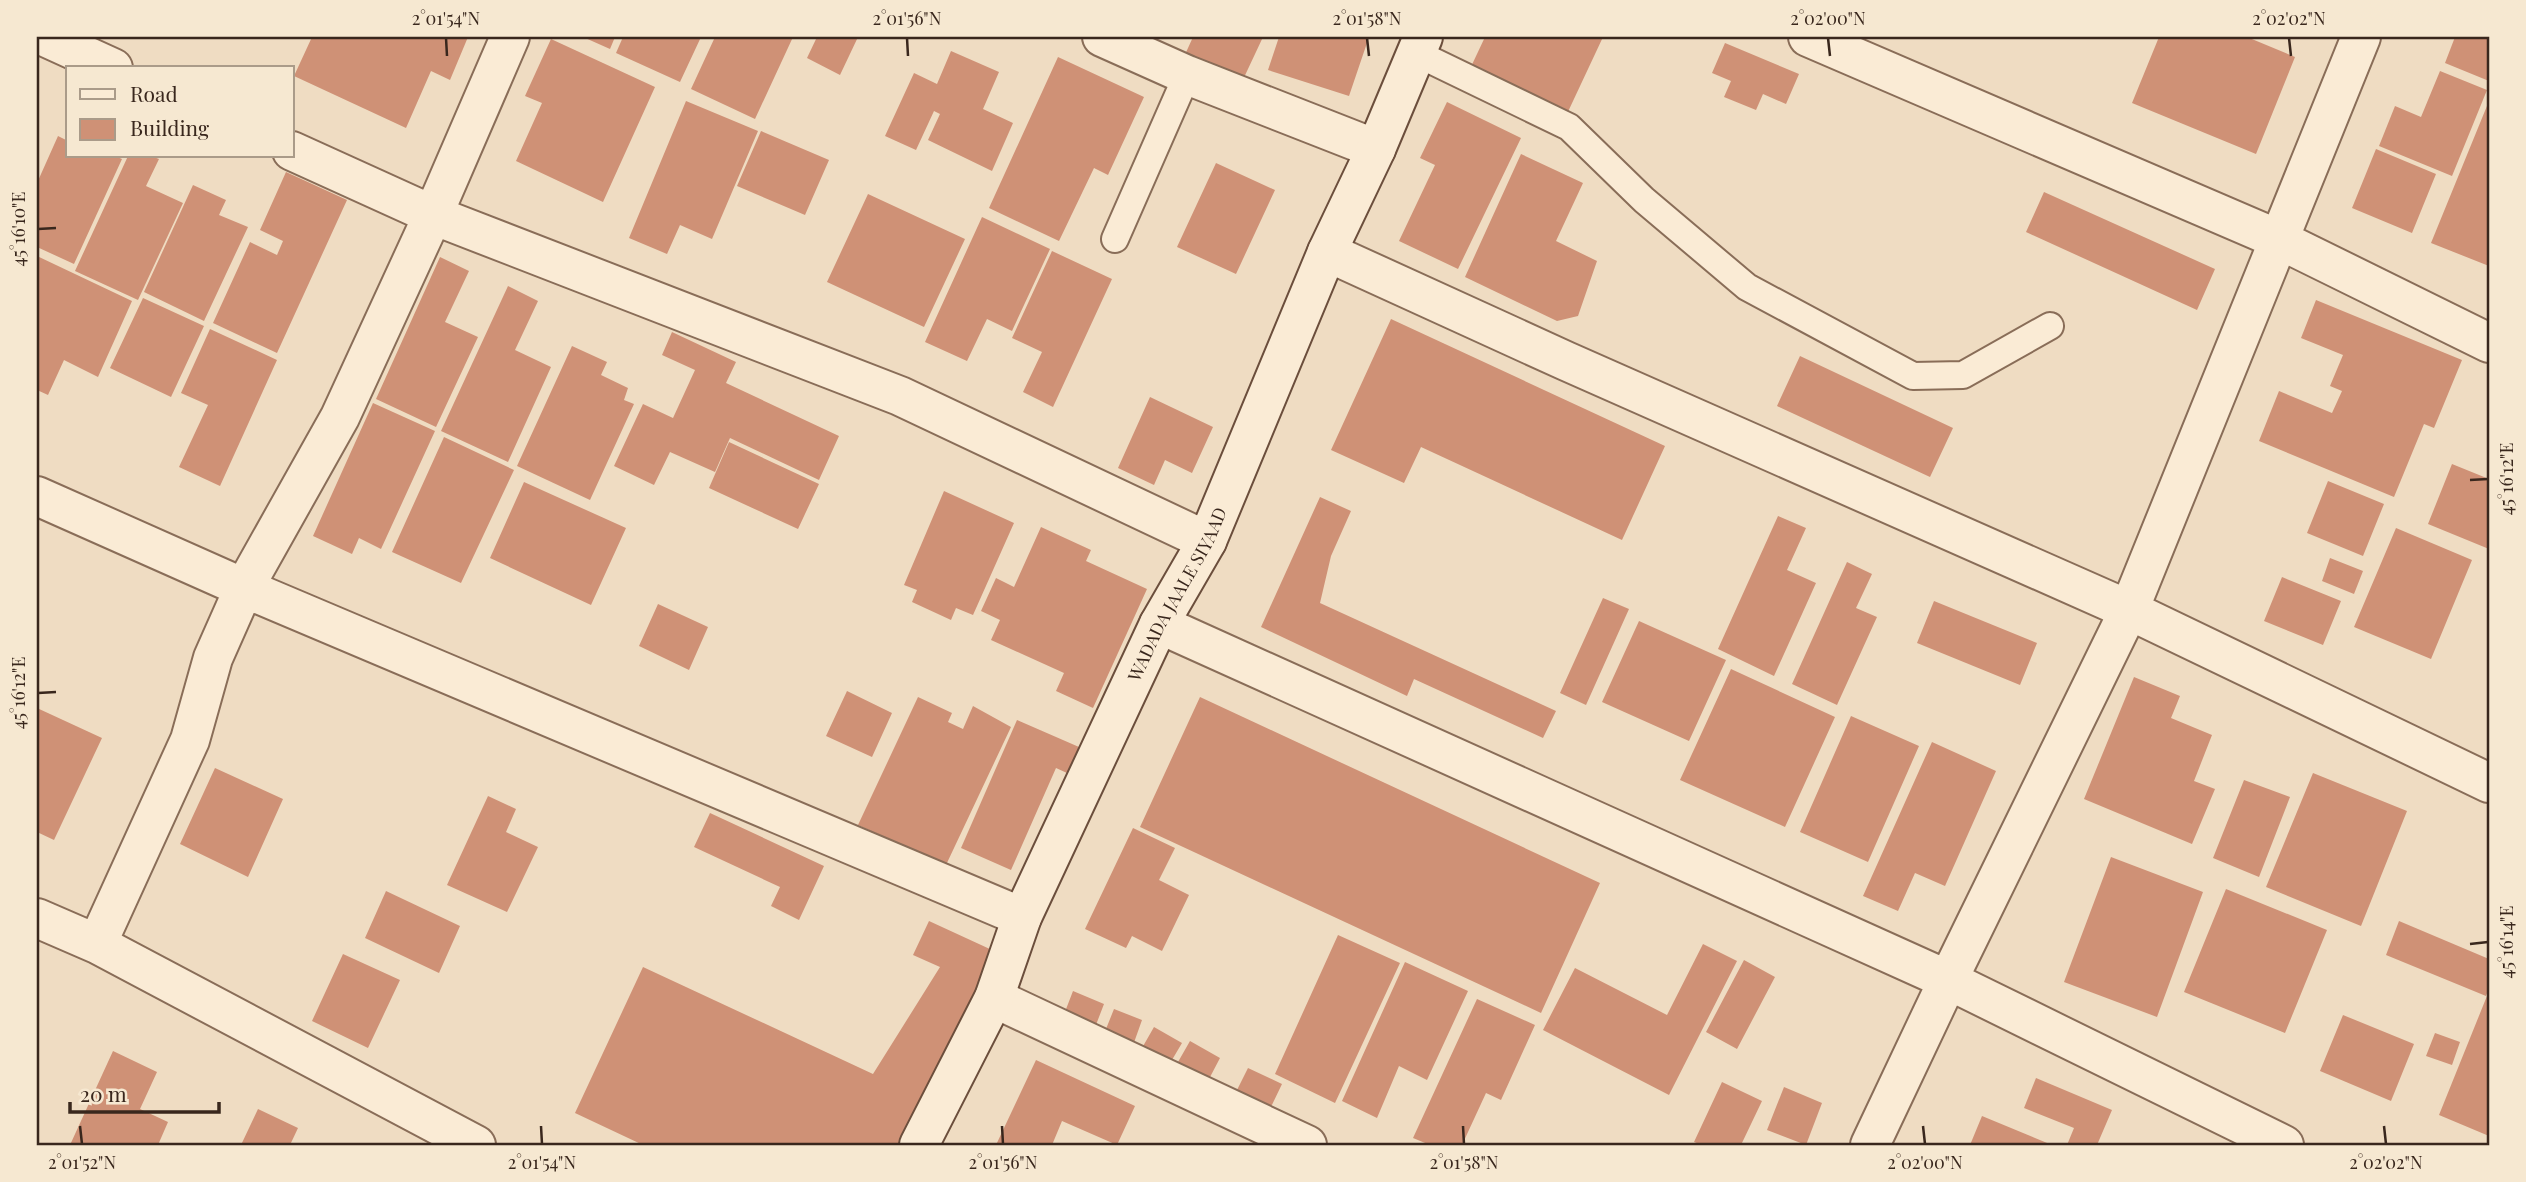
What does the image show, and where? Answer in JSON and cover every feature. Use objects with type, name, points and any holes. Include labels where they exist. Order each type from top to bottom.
[{"type":"street","points":[[45,37],[109,66]]},
{"type":"street","points":[[97,944],[190,740],[213,658],[244,588],[340,417],[433,215],[510,37]]},
{"type":"street","points":[[1102,37],[1188,75],[1376,149]]},
{"type":"street","points":[[1808,37],[2280,240],[2489,343]]},
{"type":"street","points":[[1870,1145],[2129,610],[2361,37]]},
{"type":"street","name":"WADADA JAALE SIYAAD","points":[[919,1145],[994,998],[1022,917],[1159,624],[1207,541],[1327,252],[1376,149],[1419,45]]},
{"type":"street","points":[[294,151],[433,215],[900,396],[1207,541]]},
{"type":"street","points":[[1327,252],[2129,610],[2489,783]]},
{"type":"street","points":[[37,496],[244,588],[1022,917]]},
{"type":"street","points":[[1159,624],[1948,980],[2284,1145]]},
{"type":"street","points":[[37,918],[97,944],[476,1145]]},
{"type":"street","points":[[994,998],[1307,1145]]},
{"type":"lane","points":[[1419,45],[1569,127],[1644,200],[1747,287],[1913,376],[1963,374],[2050,326]]},
{"type":"lane","points":[[1115,239],[1188,75]]},
{"type":"building","points":[[312,37],[468,37],[450,80],[431,71],[406,128],[294,76]]},
{"type":"building","points":[[583,37],[615,37],[610,49]]},
{"type":"building","points":[[623,37],[701,37],[680,82],[616,53]]},
{"type":"building","points":[[715,37],[793,37],[755,119],[691,89]]},
{"type":"building","points":[[817,37],[858,37],[840,75],[807,58]]},
{"type":"building","points":[[1193,37],[1263,37],[1240,86],[1183,59]]},
{"type":"building","points":[[1279,37],[1369,37],[1349,96],[1268,70]]},
{"type":"building","points":[[1485,37],[1603,37],[1566,116],[1469,71]]},
{"type":"building","points":[[2159,37],[2247,37],[2295,57],[2256,154],[2132,103]]},
{"type":"building","points":[[2455,37],[2489,37],[2489,81],[2445,63]]},
{"type":"building","points":[[551,39],[655,87],[603,202],[516,161],[542,103],[525,96]]},
{"type":"building","points":[[1725,43],[1799,74],[1786,104],[1763,94],[1756,110],[1724,97],[1731,81],[1712,73]]},
{"type":"building","points":[[951,51],[999,72],[983,109],[1013,123],[992,171],[928,140],[940,114],[934,111],[916,150],[885,136],[914,73],[937,84]]},
{"type":"building","points":[[1058,57],[1144,97],[1108,175],[1094,168],[1059,241],[989,208]]},
{"type":"building","points":[[2440,71],[2487,90],[2452,176],[2379,146],[2395,106],[2421,117]]},
{"type":"building","points":[[686,101],[758,131],[712,239],[680,225],[667,254],[629,238]]},
{"type":"building","points":[[2489,101],[2489,266],[2431,243]]},
{"type":"building","points":[[1447,102],[1521,138],[1458,269],[1399,241],[1435,165],[1420,158]]},
{"type":"building","points":[[761,131],[829,160],[805,215],[737,186]]},
{"type":"building","points":[[58,136],[66,140],[66,158],[122,159],[74,264],[37,247],[37,183]]},
{"type":"building","points":[[2376,149],[2436,174],[2412,233],[2352,208]]},
{"type":"building","points":[[1521,154],[1583,183],[1556,241],[1597,261],[1578,316],[1557,321],[1465,277]]},
{"type":"building","points":[[127,158],[159,159],[146,186],[183,203],[138,300],[75,271]]},
{"type":"building","points":[[1216,163],[1275,190],[1236,274],[1177,247]]},
{"type":"building","points":[[286,172],[347,200],[277,353],[213,323],[250,242],[277,255],[283,241],[260,230]]},
{"type":"building","points":[[193,185],[226,200],[219,215],[248,227],[204,321],[144,292]]},
{"type":"building","points":[[2044,192],[2215,269],[2197,310],[2026,232]]},
{"type":"building","points":[[868,194],[965,239],[924,327],[827,282]]},
{"type":"building","points":[[982,217],[1050,249],[1012,331],[987,319],[967,361],[925,342]]},
{"type":"building","points":[[1052,251],[1112,279],[1053,407],[1023,392],[1042,352],[1012,338]]},
{"type":"building","points":[[37,256],[132,301],[98,377],[64,360],[48,395],[37,390]]},
{"type":"building","points":[[440,257],[469,271],[445,322],[478,337],[436,427],[376,399]]},
{"type":"building","points":[[508,286],[538,301],[515,350],[551,367],[508,462],[441,431]]},
{"type":"building","points":[[143,298],[204,326],[171,397],[110,368]]},
{"type":"building","points":[[2316,300],[2462,360],[2434,428],[2424,424],[2394,497],[2259,441],[2279,391],[2332,413],[2342,391],[2330,386],[2343,355],[2301,338]]},
{"type":"building","points":[[1391,319],[1665,446],[1622,540],[1421,447],[1404,483],[1331,450]]},
{"type":"building","points":[[210,329],[277,360],[220,486],[179,467],[208,405],[181,393]]},
{"type":"building","points":[[672,332],[736,362],[726,383],[839,436],[819,480],[730,438],[715,472],[670,452],[654,485],[614,466],[643,404],[673,418],[695,370],[662,355]]},
{"type":"building","points":[[572,346],[607,362],[601,375],[628,388],[624,400],[634,404],[590,500],[517,466]]},
{"type":"building","points":[[1800,356],[1953,428],[1930,477],[1777,406]]},
{"type":"building","points":[[1150,397],[1213,427],[1192,473],[1165,460],[1154,485],[1118,468]]},
{"type":"building","points":[[373,403],[435,431],[381,549],[359,538],[352,554],[313,536]]},
{"type":"building","points":[[444,437],[514,470],[461,583],[392,552]]},
{"type":"building","points":[[729,442],[819,484],[798,529],[709,488]]},
{"type":"building","points":[[2452,464],[2489,479],[2489,549],[2428,524]]},
{"type":"building","points":[[2328,481],[2384,504],[2363,556],[2307,533]]},
{"type":"building","points":[[524,482],[626,528],[591,605],[490,558]]},
{"type":"building","points":[[944,491],[1014,523],[973,615],[956,608],[951,620],[912,602],[917,590],[904,585]]},
{"type":"building","points":[[1320,497],[1351,511],[1331,556],[1320,603],[1556,711],[1543,738],[1414,679],[1407,696],[1261,627]]},
{"type":"building","points":[[1778,516],[1806,528],[1787,570],[1816,583],[1774,676],[1718,649]]},
{"type":"building","points":[[1041,527],[1091,550],[1086,561],[1147,589],[1093,708],[1056,691],[1064,673],[991,640],[1000,620],[981,611],[996,578],[1014,587]]},
{"type":"building","points":[[2396,528],[2472,560],[2431,659],[2354,627]]},
{"type":"building","points":[[2330,558],[2363,571],[2354,594],[2322,581]]},
{"type":"building","points":[[1847,562],[1872,574],[1856,608],[1877,617],[1837,705],[1792,684]]},
{"type":"building","points":[[2282,577],[2341,601],[2323,645],[2264,621]]},
{"type":"building","points":[[1603,598],[1629,609],[1586,705],[1560,693]]},
{"type":"building","points":[[1934,601],[2037,643],[2020,685],[1917,643]]},
{"type":"building","points":[[658,604],[708,627],[689,670],[639,646]]},
{"type":"building","points":[[1639,621],[1726,660],[1689,741],[1602,702]]},
{"type":"building","points":[[1731,669],[1835,717],[1785,827],[1680,780]]},
{"type":"building","points":[[2134,677],[2180,696],[2171,718],[2212,735],[2194,781],[2215,789],[2192,844],[2084,799]]},
{"type":"building","points":[[847,691],[892,713],[872,757],[826,736]]},
{"type":"building","points":[[918,697],[952,713],[948,722],[963,729],[973,706],[1011,727],[946,865],[858,825]]},
{"type":"building","points":[[1200,697],[1600,883],[1541,1013],[1140,827]]},
{"type":"building","points":[[37,708],[102,738],[54,840],[37,832]]},
{"type":"building","points":[[1851,716],[1919,746],[1868,862],[1800,832]]},
{"type":"building","points":[[1017,720],[1079,747],[1067,773],[1056,768],[1011,870],[961,848]]},
{"type":"building","points":[[1932,742],[1996,771],[1945,886],[1915,873],[1898,911],[1863,896]]},
{"type":"building","points":[[215,768],[283,799],[248,877],[180,844]]},
{"type":"building","points":[[2313,773],[2407,811],[2361,926],[2266,887]]},
{"type":"building","points":[[2244,780],[2290,797],[2259,877],[2213,858]]},
{"type":"building","points":[[488,796],[516,809],[506,832],[538,847],[507,912],[447,885]]},
{"type":"building","points":[[710,813],[824,866],[799,920],[771,906],[780,887],[694,847]]},
{"type":"building","points":[[1133,828],[1175,848],[1159,880],[1189,895],[1162,951],[1132,936],[1126,948],[1085,929]]},
{"type":"building","points":[[2111,857],[2203,892],[2157,1017],[2064,982]]},
{"type":"building","points":[[2226,889],[2327,930],[2285,1033],[2184,992]]},
{"type":"building","points":[[386,891],[460,926],[439,973],[365,938]]},
{"type":"building","points":[[929,921],[1005,956],[922,1097],[900,1145],[643,1145],[575,1113],[643,967],[873,1074],[940,967],[913,955]]},
{"type":"building","points":[[2399,921],[2489,959],[2489,988],[2486,996],[2386,955]]},
{"type":"building","points":[[1338,935],[1400,963],[1335,1103],[1275,1074]]},
{"type":"building","points":[[1703,944],[1737,961],[1669,1095],[1543,1030],[1575,968],[1667,1015]]},
{"type":"building","points":[[343,954],[400,980],[368,1048],[312,1021]]},
{"type":"building","points":[[1744,960],[1775,977],[1737,1049],[1706,1032]]},
{"type":"building","points":[[1405,962],[1468,991],[1427,1080],[1399,1066],[1377,1118],[1342,1101]]},
{"type":"building","points":[[1073,991],[1104,1004],[1094,1030],[1063,1017]]},
{"type":"building","points":[[2489,991],[2489,1136],[2439,1115]]},
{"type":"building","points":[[1477,999],[1535,1025],[1501,1100],[1486,1093],[1462,1145],[1430,1145],[1413,1138]]},
{"type":"building","points":[[1114,1009],[1142,1020],[1131,1051],[1102,1039]]},
{"type":"building","points":[[2343,1015],[2414,1044],[2391,1101],[2320,1071]]},
{"type":"building","points":[[1154,1027],[1182,1043],[1169,1065],[1142,1048]]},
{"type":"building","points":[[2435,1033],[2460,1042],[2452,1065],[2426,1056]]},
{"type":"building","points":[[1190,1041],[1220,1058],[1209,1079],[1178,1062]]},
{"type":"building","points":[[113,1051],[157,1072],[140,1109],[168,1122],[158,1145],[70,1145]]},
{"type":"building","points":[[1036,1060],[1135,1106],[1117,1145],[1062,1121],[1052,1145],[996,1145]]},
{"type":"building","points":[[1248,1068],[1282,1084],[1270,1109],[1236,1092]]},
{"type":"building","points":[[2036,1078],[2112,1110],[2097,1145],[2067,1145],[2074,1128],[2024,1108]]},
{"type":"building","points":[[1722,1082],[1762,1101],[1741,1145],[1702,1145],[1694,1142]]},
{"type":"building","points":[[1784,1087],[1822,1103],[1806,1145],[1767,1130]]},
{"type":"building","points":[[258,1109],[298,1128],[290,1145],[241,1145]]},
{"type":"building","points":[[1982,1116],[2052,1145],[1970,1145]]}]
